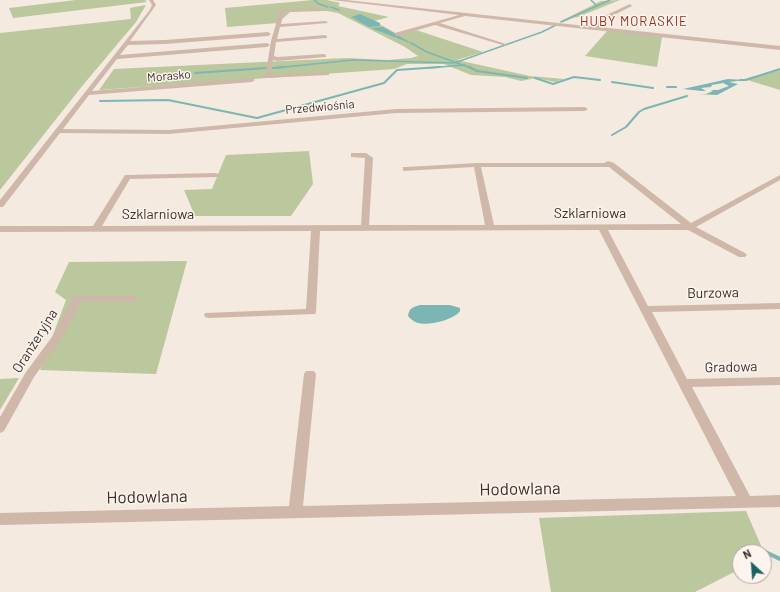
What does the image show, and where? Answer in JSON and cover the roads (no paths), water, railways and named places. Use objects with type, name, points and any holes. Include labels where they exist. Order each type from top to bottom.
[{"type":"street","points":[[0,205],[152,9],[154,5],[152,0]]},
{"type":"street","points":[[334,0],[597,27],[637,33],[780,48]]},
{"type":"street","points":[[283,5],[267,77],[327,74]]},
{"type":"street","points":[[597,27],[602,19],[630,6]]},
{"type":"street","points":[[282,11],[319,9]]},
{"type":"street","points":[[398,34],[468,14]]},
{"type":"street","points":[[279,26],[326,22]]},
{"type":"street","points":[[435,23],[504,45]]},
{"type":"street","points":[[126,43],[165,42],[268,34]]},
{"type":"street","points":[[274,41],[325,37]]},
{"type":"street","points":[[115,57],[267,45]]},
{"type":"street","points":[[271,57],[277,59],[324,56]]},
{"type":"street","name":"Morasko","points":[[87,93],[252,80]]},
{"type":"street","name":"Przedwiośnia","points":[[57,131],[168,132],[396,111],[585,109]]},
{"type":"street","points":[[354,155],[366,155],[369,158],[365,228]]},
{"type":"street","name":"Szklarniowa","points":[[406,169],[477,165],[610,164],[690,227],[742,255]]},
{"type":"street","points":[[477,165],[490,227]]},
{"type":"street","points":[[96,228],[128,177],[216,175]]},
{"type":"street","name":"Szklarniowa","points":[[0,229],[690,227],[780,177]]},
{"type":"street","points":[[602,227],[746,502]]},
{"type":"street","points":[[209,315],[311,312],[316,228]]},
{"type":"street","name":"Oranżeryjna","points":[[0,428],[30,375],[59,335],[78,298],[135,299]]},
{"type":"street","name":"Burzowa","points":[[646,309],[780,306]]},
{"type":"street","points":[[295,512],[310,374]]},
{"type":"street","name":"Gradowa","points":[[683,383],[780,381]]},
{"type":"street","name":"Hodowlana","points":[[0,519],[780,501]]},
{"type":"water","points":[[360,14],[380,23],[380,26],[369,27],[351,17]]},
{"type":"water","points":[[383,27],[415,45],[371,28]]},
{"type":"water","points":[[728,79],[745,80],[729,82],[738,84],[717,95],[697,94],[706,94],[713,91],[711,90],[718,90],[729,86],[723,83],[712,85],[711,87],[701,88],[706,91],[683,89]]},
{"type":"water","points":[[420,305],[450,305],[460,308],[460,311],[447,320],[422,324],[415,322],[408,316],[409,311],[412,308]]},
{"type":"waterway","points":[[314,0],[319,4],[328,7]]},
{"type":"waterway","points":[[591,0],[597,6]]},
{"type":"waterway","points":[[597,6],[610,0]]},
{"type":"waterway","points":[[561,22],[597,6]]},
{"type":"waterway","points":[[331,7],[339,10]]},
{"type":"waterway","points":[[457,62],[542,32],[558,24]]},
{"type":"waterway","points":[[411,43],[427,52],[463,65]]},
{"type":"waterway","points":[[284,67],[353,60],[454,63]]},
{"type":"waterway","points":[[437,67],[463,65]]},
{"type":"waterway","points":[[463,65],[471,68]]},
{"type":"waterway","points":[[273,68],[284,67]]},
{"type":"waterway","points":[[275,68],[284,67]]},
{"type":"waterway","points":[[100,101],[168,100],[257,118],[384,83],[397,70],[437,67]]},
{"type":"waterway","points":[[427,68],[437,67]]},
{"type":"waterway","points":[[195,73],[266,68]]},
{"type":"waterway","points":[[471,68],[477,71],[527,78]]},
{"type":"waterway","points":[[740,80],[746,80],[780,69]]},
{"type":"waterway","points":[[535,78],[553,84],[574,77],[600,80]]},
{"type":"waterway","points":[[612,82],[653,88]]},
{"type":"waterway","points":[[667,87],[676,87]]},
{"type":"waterway","points":[[612,135],[626,127],[639,112],[644,109],[687,96]]},
{"type":"waterway","points":[[772,555],[780,559]]},
{"type":"district","name":"HUBY MORASKIE","points":[[634,22]]}]
